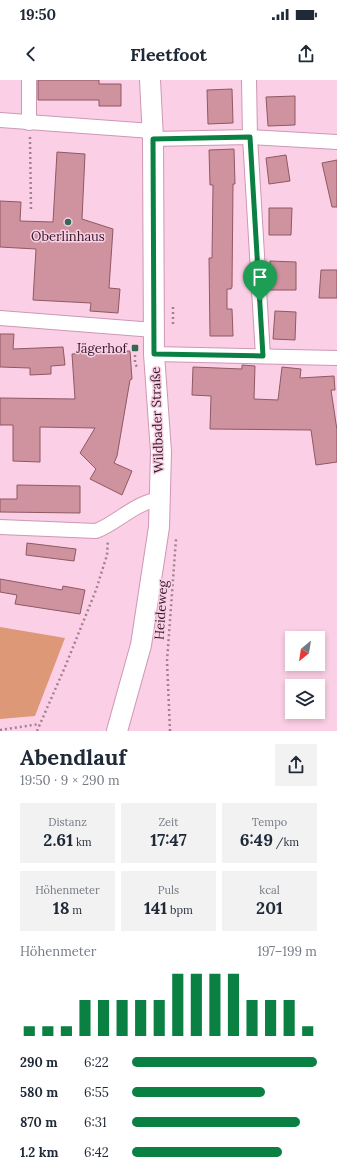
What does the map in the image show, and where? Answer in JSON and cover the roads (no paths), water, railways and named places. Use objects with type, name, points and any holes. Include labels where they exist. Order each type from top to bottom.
[{"type":"main road","name":"Wildbader Straße","points":[[117,731],[141,645],[155,555],[159,500],[161,452],[154,354],[150,80]]},
{"type":"street","points":[[29,80],[29,123]]},
{"type":"street","points":[[249,80],[250,137],[263,356]]},
{"type":"street","points":[[0,120],[152,135],[250,137],[337,142]]},
{"type":"street","points":[[0,318],[154,330]]},
{"type":"street","points":[[154,354],[337,358]]},
{"type":"street","points":[[0,527],[96,531],[109,526],[140,505],[159,500]]},
{"type":"place","name":"Oberlinhaus","points":[[68,222]]},
{"type":"place","name":"Jägerhof","points":[[135,348]]}]
